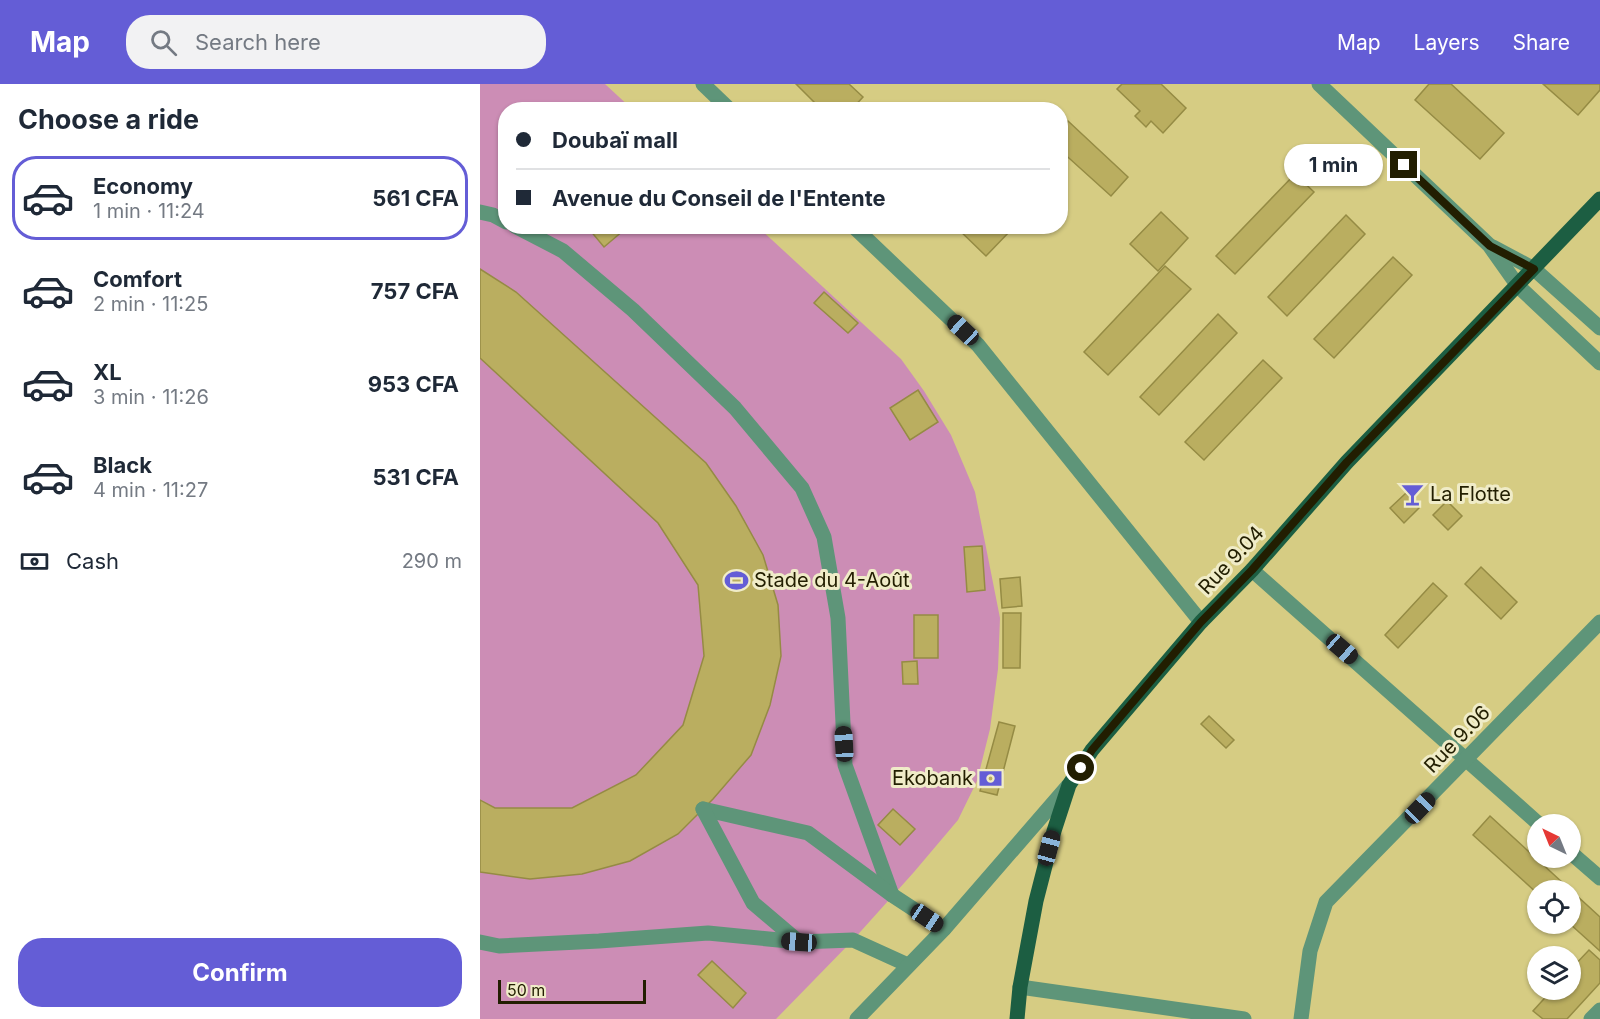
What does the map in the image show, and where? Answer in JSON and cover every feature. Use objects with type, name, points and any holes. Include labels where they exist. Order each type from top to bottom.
[{"type":"main road","name":"Rue 9.04","points":[[1017,1019],[1020,987],[1042,874],[1069,785],[1092,750],[1201,622],[1252,570],[1347,462],[1600,199]]},
{"type":"street","points":[[703,84],[722,102]]},
{"type":"street","points":[[1318,84],[1490,246],[1518,286],[1600,363]]},
{"type":"street","points":[[480,212],[498,217]]},
{"type":"street","points":[[530,234],[563,251],[633,310],[735,408],[802,488],[824,537],[838,618],[845,765],[892,895]]},
{"type":"street","points":[[862,234],[978,345],[1201,622]]},
{"type":"street","points":[[1490,246],[1534,269],[1600,328]]},
{"type":"street","points":[[1252,570],[1527,814]]},
{"type":"street","name":"Rue 9.06","points":[[1301,1019],[1310,951],[1326,902],[1600,622]]},
{"type":"street","points":[[857,1019],[944,929],[1069,785]]},
{"type":"street","points":[[799,942],[753,903],[704,809],[807,833],[892,895],[944,929]]},
{"type":"street","points":[[1581,862],[1600,878]]},
{"type":"street","points":[[480,942],[499,946],[708,933],[799,942],[853,940],[908,965]]},
{"type":"street","points":[[1020,987],[1244,1019]]},
{"type":"street","points":[[1591,1019],[1600,1010]]},
{"type":"shaded area","name":"Stade du 4-Août","points":[[480,84],[605,84],[624,102],[498,102],[498,234],[766,234],[901,359],[951,435],[975,492],[1000,618],[998,669],[990,729],[977,781],[958,820],[853,940],[776,1019],[480,1019]]},
{"type":"building","points":[[796,84],[849,84],[863,97],[858,102],[814,102]]},
{"type":"building","points":[[1122,84],[1161,84],[1186,108],[1163,133],[1151,121],[1146,127],[1135,116],[1140,111],[1117,89]]},
{"type":"building","points":[[1429,84],[1451,84],[1504,133],[1480,159],[1415,100]]},
{"type":"building","points":[[1543,84],[1600,84],[1600,90],[1578,115]]},
{"type":"building","points":[[1068,121],[1128,177],[1111,196],[1068,157]]},
{"type":"building","points":[[1295,174],[1314,192],[1235,274],[1216,256]]},
{"type":"building","points":[[1161,212],[1188,238],[1158,271],[1130,244]]},
{"type":"building","points":[[1346,215],[1365,234],[1287,316],[1268,297]]},
{"type":"building","points":[[593,234],[619,234],[604,247]]},
{"type":"building","points":[[963,234],[1007,234],[986,256]]},
{"type":"building","points":[[1393,257],[1412,275],[1334,358],[1314,339]]},
{"type":"building","points":[[1165,266],[1191,289],[1108,375],[1084,352]]},
{"type":"building","points":[[480,269],[516,292],[706,463],[736,506],[763,555],[778,605],[781,656],[770,705],[751,755],[713,799],[678,834],[630,861],[582,874],[530,879],[480,872],[480,800],[495,808],[572,808],[636,775],[683,725],[704,656],[698,585],[658,523],[480,358]]},
{"type":"building","points":[[824,292],[858,323],[848,333],[814,303]]},
{"type":"building","points":[[1218,314],[1237,333],[1159,415],[1140,397]]},
{"type":"building","points":[[1263,360],[1282,378],[1204,460],[1185,442]]},
{"type":"building","points":[[918,390],[938,422],[910,440],[890,408]]},
{"type":"building","points":[[1406,493],[1419,508],[1404,523],[1390,508]]},
{"type":"building","points":[[1447,501],[1462,516],[1448,530],[1433,515]]},
{"type":"building","points":[[982,546],[985,590],[967,592],[964,547]]},
{"type":"building","points":[[1481,567],[1517,602],[1501,619],[1465,584]]},
{"type":"building","points":[[1020,577],[1022,606],[1002,608],[1000,579]]},
{"type":"building","points":[[1433,583],[1447,596],[1398,648],[1385,635]]},
{"type":"building","points":[[1003,613],[1021,613],[1020,668],[1003,668]]},
{"type":"building","points":[[914,615],[938,615],[938,658],[914,658]]},
{"type":"building","points":[[917,661],[918,684],[903,684],[902,662]]},
{"type":"building","points":[[1209,716],[1234,740],[1226,748],[1201,724]]},
{"type":"building","points":[[999,722],[1015,726],[997,795],[980,791]]},
{"type":"building","points":[[893,809],[915,829],[900,845],[878,825]]},
{"type":"building","points":[[1490,816],[1527,850],[1527,868],[1547,868],[1560,880],[1527,880],[1527,884],[1473,835]]},
{"type":"building","points":[[1581,900],[1600,917],[1600,951],[1581,934]]},
{"type":"building","points":[[1589,950],[1600,960],[1600,983],[1567,1019],[1543,1019],[1533,1011],[1543,1000],[1581,1000],[1581,958]]},
{"type":"building","points":[[712,961],[746,993],[733,1008],[698,975]]},
{"type":"place","name":"La Flotte","points":[[1412,494]]},
{"type":"place","name":"Stade du 4-Août","points":[[736,580]]},
{"type":"place","name":"Ekobank","points":[[991,778]]},
{"type":"route","points":[[1081,768],[1092,750],[1201,622],[1252,570],[1347,462],[1534,269],[1490,246],[1404,165]]}]
